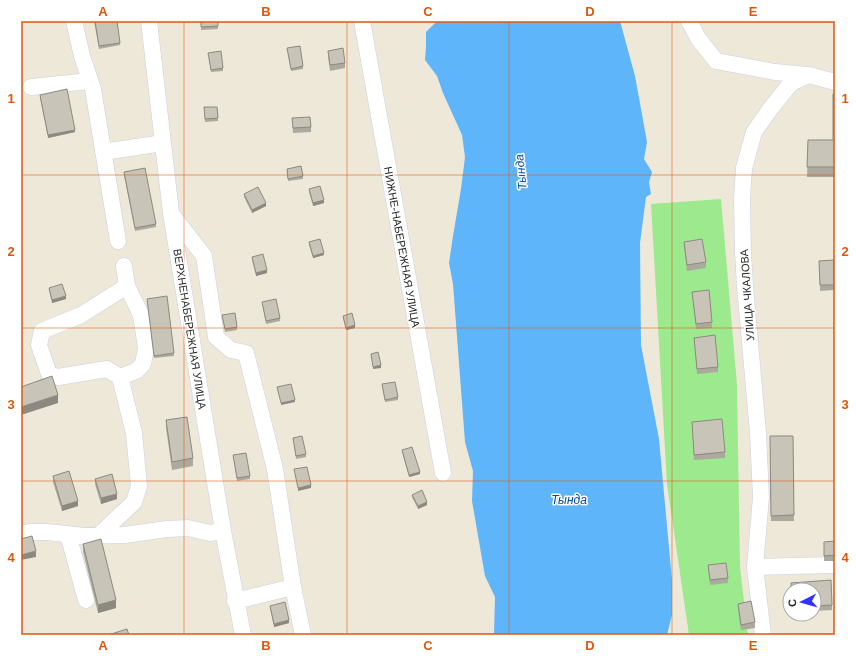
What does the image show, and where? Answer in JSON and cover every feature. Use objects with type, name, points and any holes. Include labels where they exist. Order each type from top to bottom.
[{"type":"street","points":[[74,21],[82,56],[93,89],[118,241]]},
{"type":"street","name":"ВЕРХНЕНАБЕРЕЖНАЯ УЛИЦА","points":[[149,21],[171,213],[223,531],[243,635]]},
{"type":"street","name":"НИЖНЕ-НАБЕРЕЖНАЯ УЛИЦА","points":[[362,21],[443,473]]},
{"type":"street","points":[[689,21],[698,38],[716,62],[775,72],[809,75],[835,82]]},
{"type":"street","name":"УЛИЦА ЧКАЛОВА","points":[[763,635],[755,567],[761,497],[758,433],[744,266],[742,199],[744,168],[754,132],[791,83],[809,75]]},
{"type":"street","points":[[31,87],[90,81]]},
{"type":"street","points":[[103,152],[163,144]]},
{"type":"street","points":[[171,213],[204,256],[216,337],[231,350],[246,353],[275,469],[293,587],[303,635]]},
{"type":"street","points":[[120,377],[136,372],[143,364],[146,348],[141,315],[127,286],[124,266]]},
{"type":"street","points":[[98,536],[134,502],[139,486],[134,433],[120,377],[107,369],[58,376],[49,374],[39,345],[42,331],[81,315],[127,286]]},
{"type":"street","points":[[21,534],[30,532],[46,532],[98,536],[124,536],[167,529],[188,528],[210,533],[223,531]]},
{"type":"street","points":[[68,534],[86,600]]},
{"type":"street","points":[[755,567],[835,565]]},
{"type":"street","points":[[236,601],[293,587]]},
{"type":"green space","points":[[721,199],[737,385],[740,567],[748,635],[689,635],[667,484],[651,204]]},
{"type":"water","name":"Тында","points":[[437,21],[620,21],[635,76],[647,142],[644,159],[652,172],[649,182],[651,194],[646,197],[640,243],[641,345],[659,439],[672,580],[672,615],[667,635],[494,635],[495,597],[485,576],[472,501],[473,471],[465,442],[453,284],[449,263],[465,157],[462,135],[437,76],[425,60],[426,32]]},
{"type":"building","points":[[95,21],[117,21],[120,43],[99,46]]},
{"type":"building","points":[[201,21],[218,21],[218,26],[201,27]]},
{"type":"building","points":[[300,46],[303,66],[291,69],[287,48]]},
{"type":"building","points":[[343,48],[345,63],[330,65],[328,51]]},
{"type":"building","points":[[221,51],[223,68],[211,70],[208,53]]},
{"type":"building","points":[[67,89],[75,130],[48,135],[40,95]]},
{"type":"building","points":[[833,94],[835,94],[835,167],[807,167],[808,140],[833,140]]},
{"type":"building","points":[[204,107],[217,107],[218,118],[205,119]]},
{"type":"building","points":[[310,117],[311,127],[293,128],[292,118]]},
{"type":"building","points":[[301,166],[303,176],[288,179],[287,169]]},
{"type":"building","points":[[145,168],[156,224],[135,228],[124,172]]},
{"type":"building","points":[[320,186],[324,200],[313,203],[309,189]]},
{"type":"building","points":[[258,187],[266,203],[252,210],[244,194]]},
{"type":"building","points":[[320,239],[324,253],[313,256],[309,242]]},
{"type":"building","points":[[702,239],[706,262],[687,265],[684,242]]},
{"type":"building","points":[[263,254],[267,270],[256,273],[252,257]]},
{"type":"building","points":[[834,260],[834,285],[820,285],[819,261]]},
{"type":"building","points":[[62,284],[66,296],[52,300],[49,288]]},
{"type":"building","points":[[709,290],[712,322],[696,324],[692,292]]},
{"type":"building","points":[[167,296],[174,353],[154,356],[147,299]]},
{"type":"building","points":[[276,299],[280,318],[266,321],[262,302]]},
{"type":"building","points":[[235,313],[237,327],[225,329],[222,315]]},
{"type":"building","points":[[352,313],[355,325],[346,328],[343,316]]},
{"type":"building","points":[[715,335],[718,367],[697,369],[694,338]]},
{"type":"building","points":[[378,352],[381,365],[373,367],[371,354]]},
{"type":"building","points":[[52,376],[58,395],[21,407],[21,387]]},
{"type":"building","points":[[395,382],[398,397],[385,400],[382,384]]},
{"type":"building","points":[[291,384],[295,400],[281,403],[277,387]]},
{"type":"building","points":[[187,417],[193,458],[172,462],[166,420]]},
{"type":"building","points":[[722,419],[725,452],[694,455],[692,422]]},
{"type":"building","points":[[302,436],[306,454],[296,456],[293,438]]},
{"type":"building","points":[[770,436],[793,436],[794,515],[771,516]]},
{"type":"building","points":[[412,447],[420,472],[409,475],[402,450]]},
{"type":"building","points":[[246,453],[250,476],[237,478],[233,455]]},
{"type":"building","points":[[307,467],[311,485],[298,488],[294,469]]},
{"type":"building","points":[[69,471],[78,501],[62,506],[53,476]]},
{"type":"building","points":[[112,474],[117,494],[101,498],[95,479]]},
{"type":"building","points":[[422,490],[427,502],[418,506],[412,495]]},
{"type":"building","points":[[32,536],[36,551],[21,555],[21,539]]},
{"type":"building","points":[[101,539],[116,600],[98,605],[83,544]]},
{"type":"building","points":[[835,541],[835,555],[824,556],[824,542]]},
{"type":"building","points":[[726,563],[728,578],[710,580],[708,565]]},
{"type":"building","points":[[831,580],[832,605],[822,606],[822,582],[804,582]]},
{"type":"building","points":[[751,601],[755,622],[741,625],[738,604]]},
{"type":"building","points":[[285,602],[289,620],[274,624],[270,606]]},
{"type":"building","points":[[127,629],[129,635],[108,635]]}]
